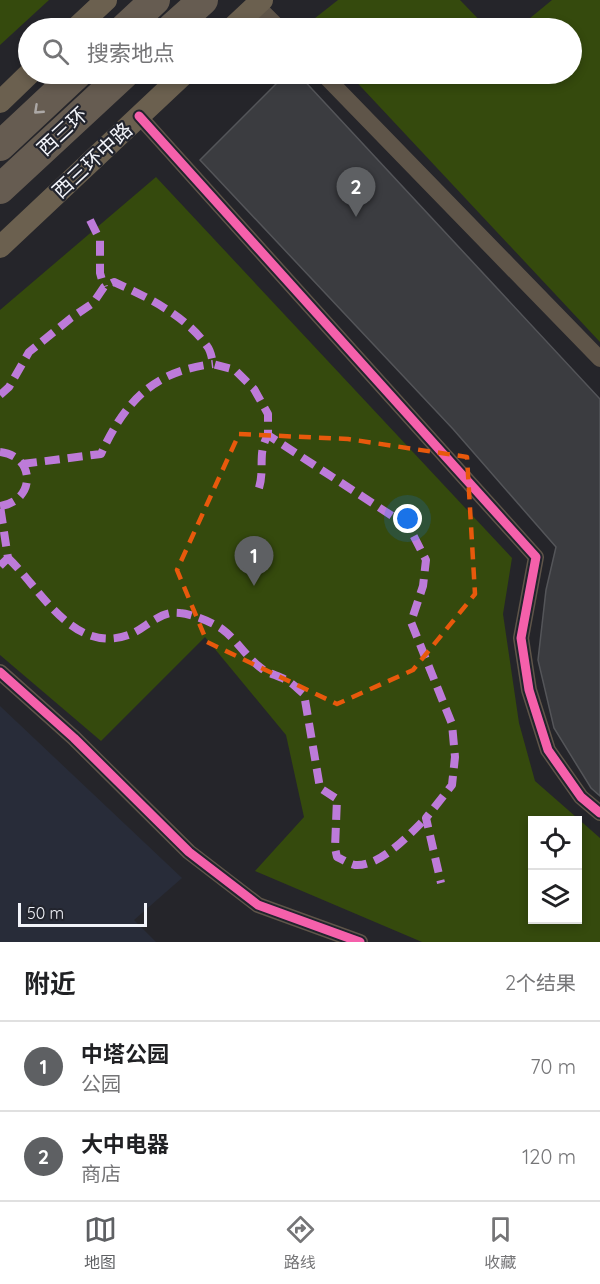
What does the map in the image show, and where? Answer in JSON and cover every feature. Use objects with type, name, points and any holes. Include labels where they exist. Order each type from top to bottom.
[{"type":"highway","points":[[136,18],[155,0]]},
{"type":"highway","points":[[183,18],[203,0]]},
{"type":"highway","name":"西三环","points":[[0,146],[66,84]]},
{"type":"highway","name":"西三环","points":[[0,189],[113,84]]},
{"type":"street","points":[[87,18],[106,0]]},
{"type":"street","points":[[243,18],[259,3],[271,18]]},
{"type":"street","points":[[0,102],[19,84]]},
{"type":"street","name":"西三环中路","points":[[0,247],[173,84]]},
{"type":"street","points":[[333,84],[600,359]]},
{"type":"street","points":[[139,116],[536,557],[521,638],[529,690],[548,750],[581,797],[600,813]]},
{"type":"street","points":[[0,672],[74,738],[189,852],[258,905],[360,942]]},
{"type":"highlighted area","points":[[239,434],[348,439],[467,457],[475,594],[413,670],[337,704],[207,642],[177,570]]},
{"type":"shaded area","points":[[0,706],[182,878],[134,920],[156,942],[0,942]]},
{"type":"green space","points":[[0,0],[49,0],[29,18],[18,18],[18,28],[0,45]]},
{"type":"green space","points":[[338,0],[460,0],[477,18],[315,18]]},
{"type":"green space","points":[[552,0],[600,0],[600,342],[358,84],[582,84],[582,18],[530,18]]},
{"type":"green space","points":[[156,177],[512,558],[503,614],[519,723],[535,781],[575,816],[528,816],[528,924],[582,924],[582,822],[600,838],[600,942],[422,942],[255,871],[304,817],[286,735],[205,637],[101,741],[0,655],[0,310]]},
{"type":"building","points":[[276,84],[307,84],[600,399],[600,796],[591,788],[554,728],[538,660],[546,590],[556,547],[453,429],[200,160]]},
{"type":"marked path","points":[[90,220],[100,240],[100,273],[104,287]]},
{"type":"marked path","points":[[0,395],[9,387],[29,352],[93,303],[104,287],[114,282],[177,316],[207,346],[213,364],[235,370],[254,389],[268,414],[268,435],[409,527],[426,560],[423,586],[411,622],[452,724],[455,757],[452,785],[426,818],[441,883]]},
{"type":"marked path","points":[[22,464],[101,454],[120,419],[144,392],[174,374],[213,364]]},
{"type":"marked path","points":[[259,488],[263,448],[268,435]]},
{"type":"marked path","points":[[0,452],[12,455],[20,461],[27,479],[20,496],[0,506]]},
{"type":"marked path","points":[[0,506],[8,558],[0,566]]},
{"type":"marked path","points":[[8,558],[60,616],[92,636],[111,639],[131,634],[167,614],[190,615],[222,629],[261,668],[288,681],[304,694],[320,788],[337,799],[335,848],[337,857],[355,865],[374,861],[394,849],[426,818]]},
{"type":"cycle path","points":[[139,116],[536,557],[521,638],[529,690],[548,750],[581,797],[600,813]]},
{"type":"cycle path","points":[[0,672],[74,738],[189,852],[258,905],[360,942]]},
{"type":"place","name":"大中电器","points":[[356,217]]},
{"type":"place","name":"中塔公园","points":[[254,586]]}]
